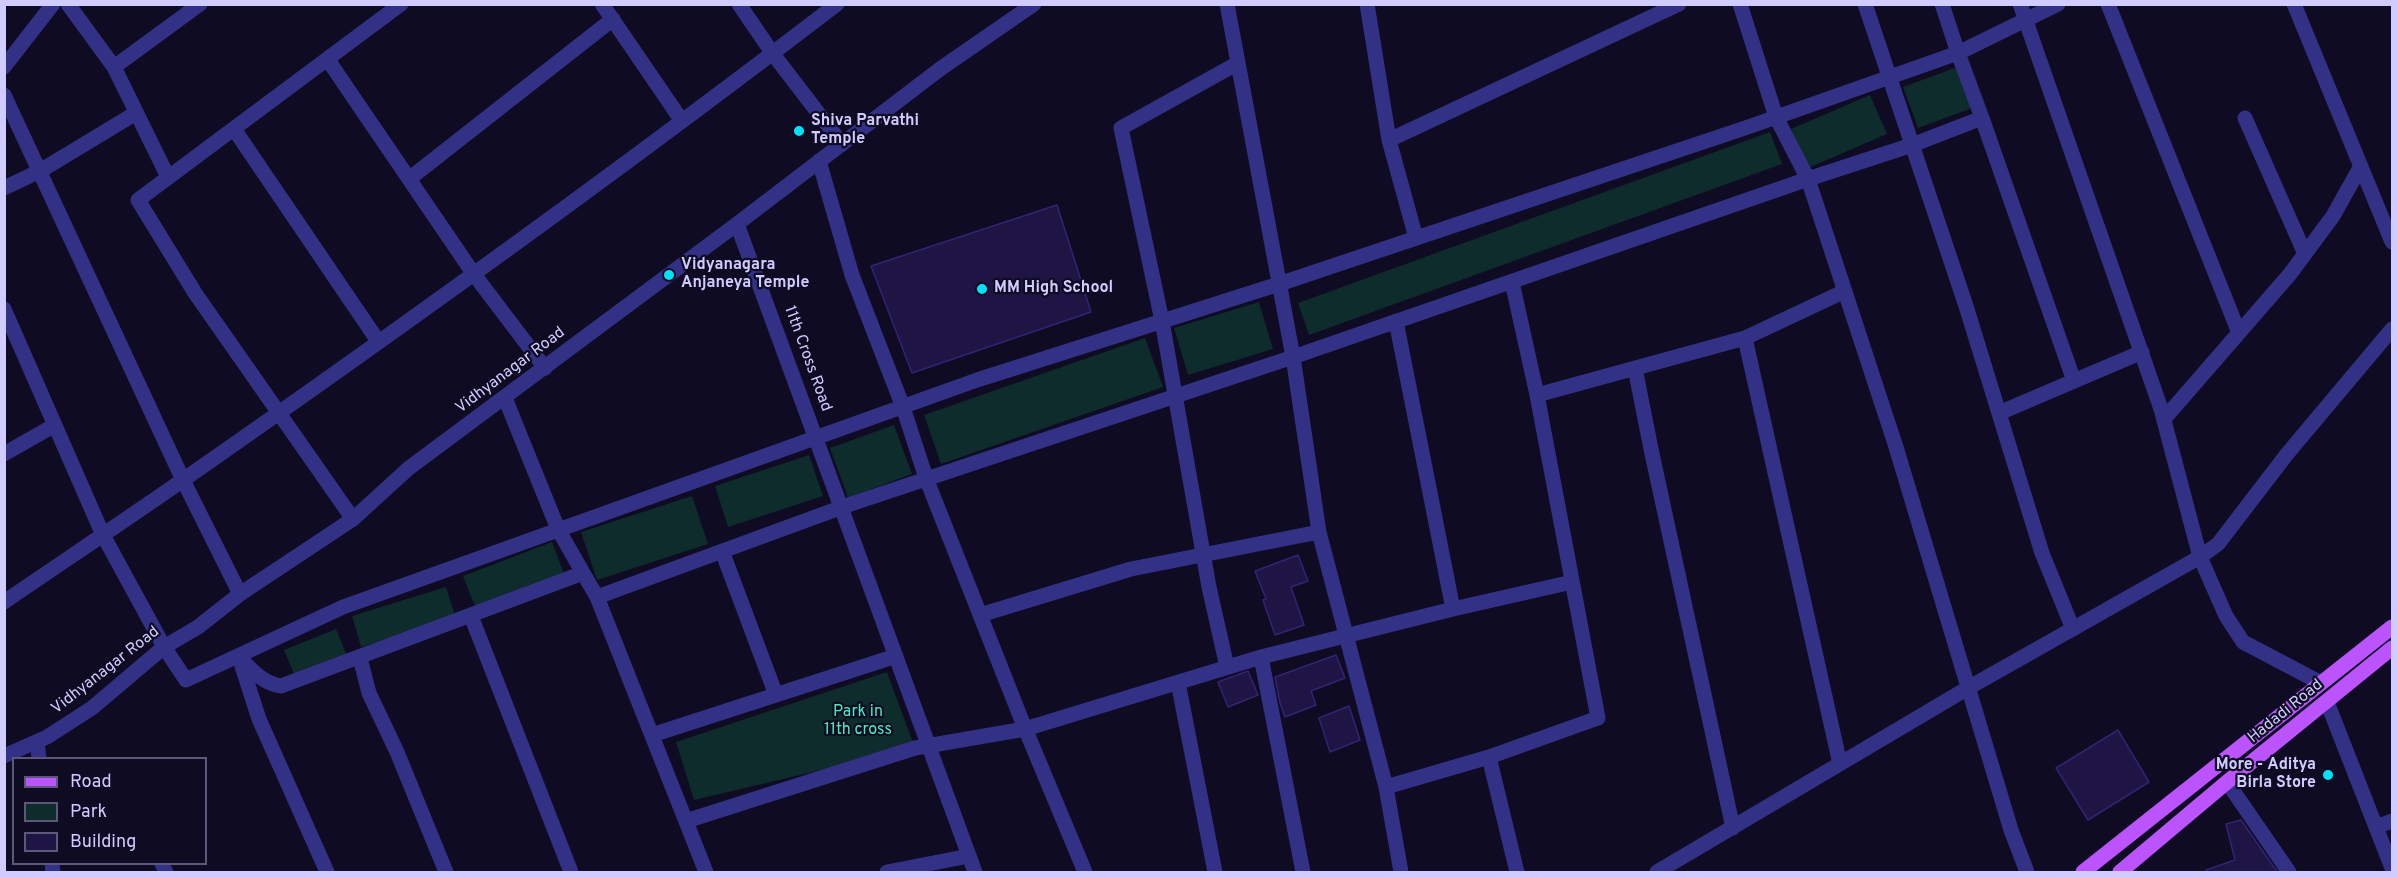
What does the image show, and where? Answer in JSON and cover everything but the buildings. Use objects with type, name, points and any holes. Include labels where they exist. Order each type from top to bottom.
[{"type":"main road","points":[[2083,873],[2392,627]]},
{"type":"main road","name":"Hadadi Road","points":[[2120,873],[2227,782],[2392,648]]},
{"type":"street","points":[[4,67],[53,4]]},
{"type":"street","points":[[68,4],[114,67],[168,177]]},
{"type":"street","points":[[114,67],[200,4]]},
{"type":"street","points":[[353,519],[195,293],[138,200],[401,4]]},
{"type":"street","points":[[602,4],[682,121]]},
{"type":"street","points":[[739,4],[773,54],[842,144]]},
{"type":"street","points":[[4,602],[183,480],[473,273],[773,54],[837,4]]},
{"type":"street","name":"Vidhyanagar Road","points":[[4,756],[37,742],[92,708],[164,647],[198,627],[240,594],[353,519],[409,468],[737,224],[940,69],[1034,4]]},
{"type":"street","points":[[1227,4],[1293,357],[1319,532],[1386,787],[1401,873]]},
{"type":"street","points":[[1367,4],[1389,140],[1416,238]]},
{"type":"street","points":[[1389,140],[1679,4]]},
{"type":"street","points":[[1740,4],[1776,117],[1808,179],[1845,291],[1896,447],[2011,831],[2027,873]]},
{"type":"street","points":[[1865,4],[2043,553],[2073,629]]},
{"type":"street","points":[[1942,4],[2074,381]]},
{"type":"street","points":[[2020,4],[2164,419],[2200,557],[2226,616],[2243,642],[2321,683]]},
{"type":"street","points":[[4,309],[102,535],[164,647],[186,680],[343,607],[977,380],[1279,284],[1890,77],[1958,53],[2058,4]]},
{"type":"street","points":[[2108,4],[2239,333]]},
{"type":"street","points":[[2294,4],[2392,242]]},
{"type":"street","points":[[409,180],[613,19]]},
{"type":"street","points":[[328,60],[473,273],[545,368]]},
{"type":"street","points":[[1227,667],[1162,321],[1121,128],[1238,63]]},
{"type":"street","points":[[4,95],[183,480],[240,594]]},
{"type":"street","points":[[4,188],[40,171],[136,113]]},
{"type":"street","points":[[597,597],[842,507],[1293,357],[1912,145],[1982,118]]},
{"type":"street","points":[[2245,118],[2305,254]]},
{"type":"street","points":[[234,129],[378,341]]},
{"type":"street","points":[[819,162],[852,275],[903,407],[926,478],[1025,729],[1085,873]]},
{"type":"street","points":[[2164,419],[2305,254],[2333,216],[2361,166]]},
{"type":"street","name":"11th Cross Road","points":[[737,224],[975,873]]},
{"type":"street","points":[[1386,787],[1489,757],[1598,718],[1537,395],[1512,282]]},
{"type":"street","points":[[1537,395],[1745,338],[1845,291]]},
{"type":"street","points":[[1396,321],[1453,609]]},
{"type":"street","points":[[1657,873],[1968,688],[2200,557],[2218,544],[2288,454],[2392,329]]},
{"type":"street","points":[[1745,338],[1840,764]]},
{"type":"street","points":[[1999,413],[2142,352]]},
{"type":"street","points":[[1635,368],[1733,828]]},
{"type":"street","points":[[505,398],[558,530],[597,597],[706,873]]},
{"type":"street","points":[[4,454],[55,425]]},
{"type":"street","points":[[980,615],[1131,569],[1319,532]]},
{"type":"street","points":[[722,551],[776,695]]},
{"type":"street","points":[[239,657],[270,685],[281,686],[583,573]]},
{"type":"street","points":[[686,821],[915,748],[1025,729],[1261,657],[1572,582]]},
{"type":"street","points":[[471,616],[571,873]]},
{"type":"street","points":[[652,735],[896,656]]},
{"type":"street","points":[[239,657],[259,719],[327,873]]},
{"type":"street","points":[[1261,657],[1303,873]]},
{"type":"street","points":[[360,658],[369,693],[397,752],[446,873]]},
{"type":"street","points":[[1178,682],[1215,873]]},
{"type":"street","points":[[2327,702],[2392,868]]},
{"type":"street","points":[[37,742],[39,757]]},
{"type":"street","points":[[1489,757],[1517,873]]},
{"type":"street","points":[[2227,782],[2289,873]]},
{"type":"street","points":[[2376,827],[2392,821]]},
{"type":"street","points":[[887,873],[969,856]]},
{"type":"green space","points":[[1960,66],[1975,107],[1918,128],[1903,87]]},
{"type":"green space","points":[[1870,95],[1887,134],[1808,168],[1791,129]]},
{"type":"green space","points":[[1770,132],[1782,164],[1309,335],[1298,303]]},
{"type":"green space","points":[[1259,302],[1273,349],[1188,375],[1174,328]]},
{"type":"green space","points":[[1145,338],[1163,387],[941,464],[924,415]]},
{"type":"green space","points":[[894,425],[912,474],[848,498],[830,448]]},
{"type":"green space","points":[[809,455],[823,496],[728,527],[715,486]]},
{"type":"green space","points":[[692,496],[708,544],[597,580],[581,532]]},
{"type":"green space","points":[[552,542],[565,576],[476,609],[463,576]]},
{"type":"green space","points":[[446,587],[456,619],[361,647],[352,616]]},
{"type":"green space","points":[[336,629],[348,658],[296,679],[284,650]]},
{"type":"green space","name":"Park in 11th cross","points":[[887,672],[915,748],[694,800],[676,742]]},
{"type":"place","name":"Shiva Parvathi Temple","points":[[799,131]]},
{"type":"place","name":"Vidyanagara Anjaneya Temple","points":[[669,275]]},
{"type":"place","name":"MM High School","points":[[982,289]]},
{"type":"place","name":"More - Aditya Birla Store","points":[[2328,775]]}]
